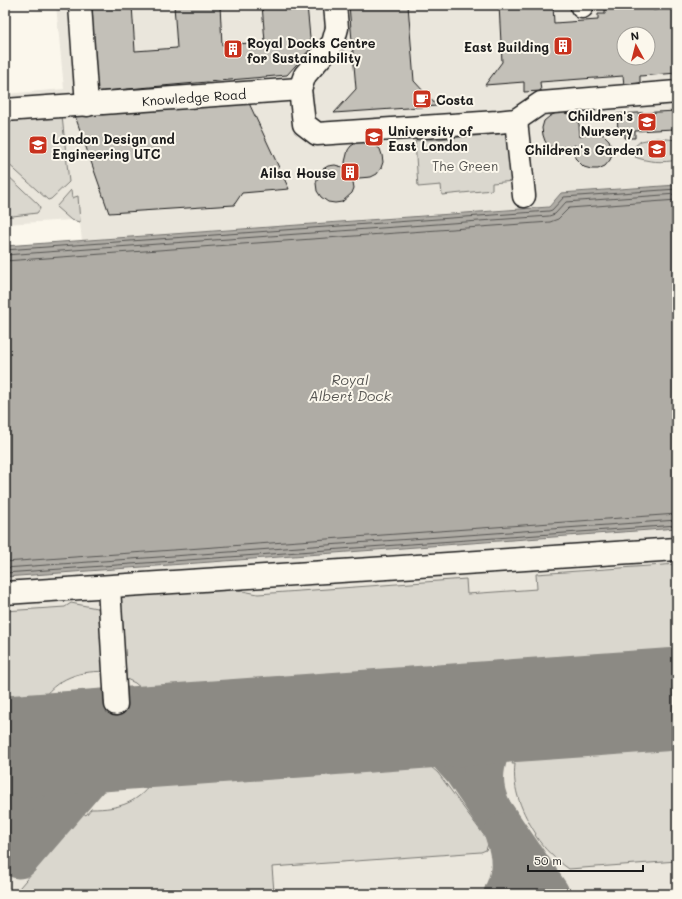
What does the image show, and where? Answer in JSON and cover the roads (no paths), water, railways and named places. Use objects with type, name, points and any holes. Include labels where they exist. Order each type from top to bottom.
[{"type":"lane","points":[[80,5],[87,105]]},
{"type":"lane","points":[[335,5],[337,28],[333,43],[305,75],[300,89],[304,124],[317,134],[516,120],[541,103],[677,92]]},
{"type":"lane","name":"Knowledge Road","points":[[5,110],[300,89]]},
{"type":"lane","points":[[516,120],[524,196]]},
{"type":"lane","points":[[5,593],[677,550]]},
{"type":"lane","points":[[109,587],[116,704]]},
{"type":"water","name":"Royal Albert Dock","points":[[677,185],[677,528],[5,577],[5,246],[549,207],[561,193]]},
{"type":"place","name":"East Building","points":[[563,46]]},
{"type":"place","name":"Royal Docks Centre for Sustainability","points":[[233,49]]},
{"type":"place","name":"Costa","points":[[422,99]]},
{"type":"place","name":"Children's Nursery","points":[[647,122]]},
{"type":"place","name":"University of East London","points":[[374,137]]},
{"type":"place","name":"London Design and Engineering UTC","points":[[38,145]]},
{"type":"place","name":"Children's Garden","points":[[657,149]]},
{"type":"place","name":"Ailsa House","points":[[350,172]]},
{"type":"park label","name":"The Green","points":[[465,165]]}]
